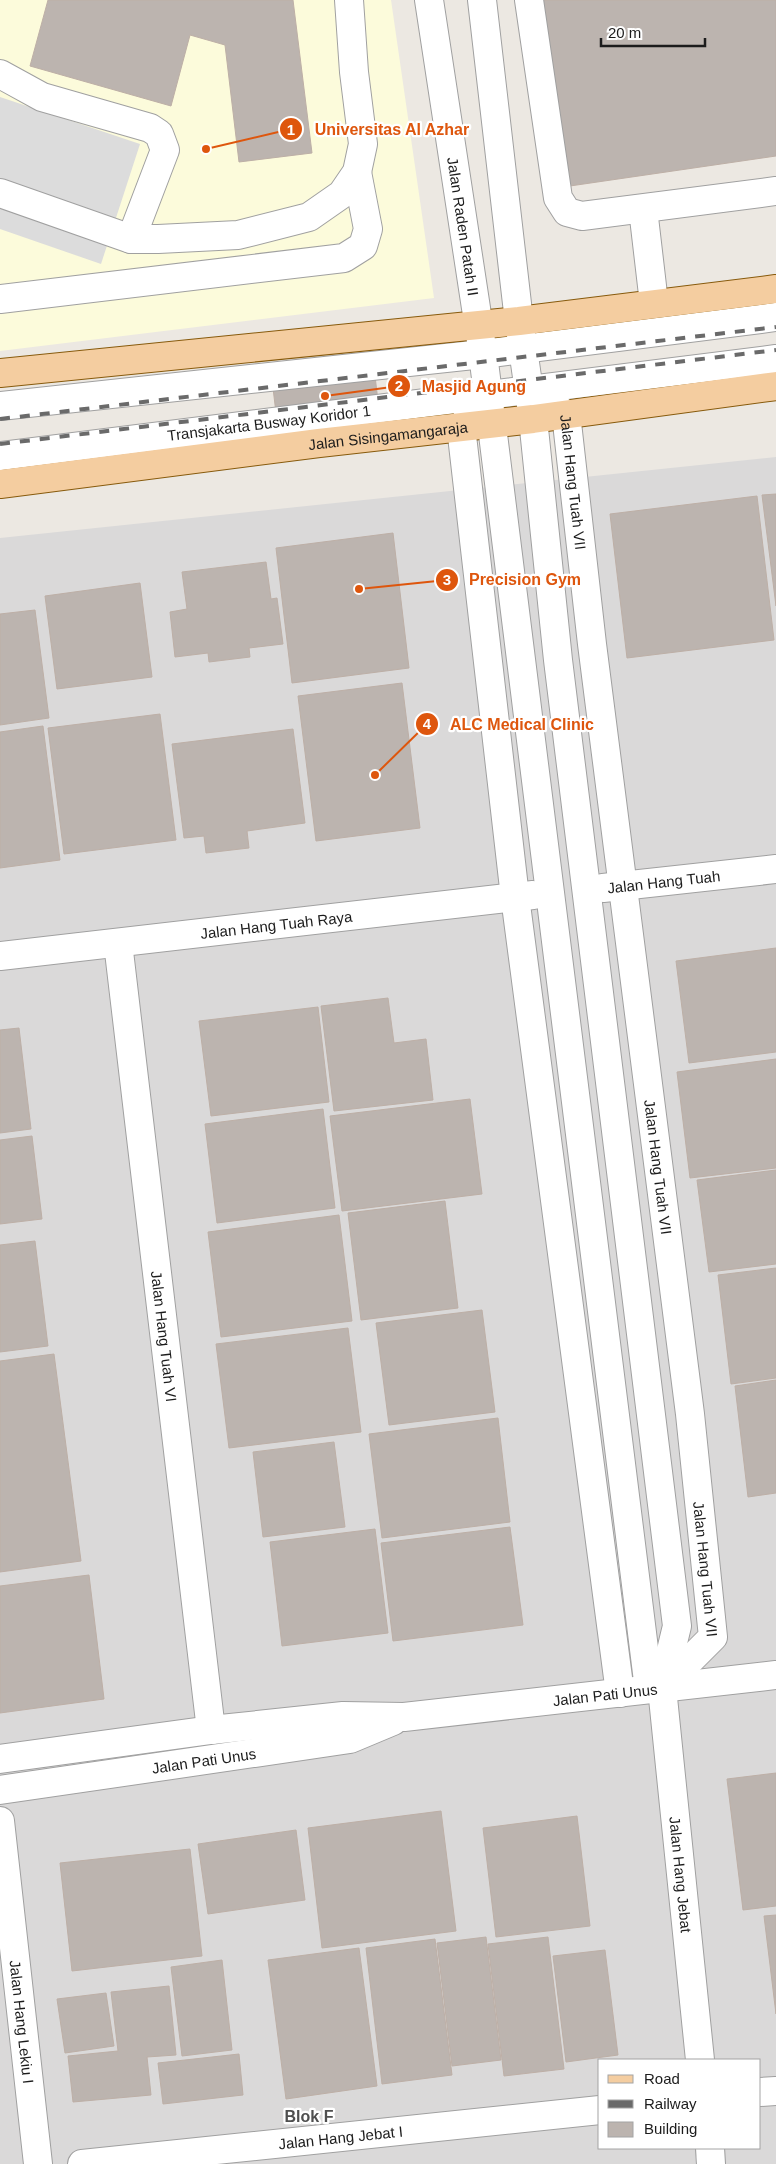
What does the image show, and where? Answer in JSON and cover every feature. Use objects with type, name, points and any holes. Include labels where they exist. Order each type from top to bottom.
[{"type":"main road","points":[[0,373],[519,321],[776,289]]},
{"type":"main road","name":"Jalan Sisingamangaraja","points":[[0,484],[461,426],[533,419],[776,386]]},
{"type":"street","points":[[0,192],[131,239],[238,235],[309,217],[342,194],[357,172],[363,144],[354,72],[349,0]]},
{"type":"street","name":"Jalan Raden Patah II","points":[[429,0],[483,354],[486,394],[491,424]]},
{"type":"street","points":[[482,0],[519,321],[533,419]]},
{"type":"street","points":[[529,0],[558,198],[568,212],[582,216],[776,191]]},
{"type":"street","points":[[0,74],[42,97],[150,128],[159,134],[165,150],[131,239]]},
{"type":"street","points":[[0,299],[344,258],[363,246],[368,229],[357,172]]},
{"type":"street","points":[[643,209],[654,303]]},
{"type":"street","points":[[0,406],[483,354],[776,317]]},
{"type":"street","name":"Transjakarta Busway Koridor 1","points":[[0,456],[776,359]]},
{"type":"street","name":"Jalan Hang Tuah VII","points":[[528,389],[566,414],[592,644],[690,1414],[713,1637],[655,1689]]},
{"type":"street","points":[[486,394],[461,426],[515,897],[620,1693]]},
{"type":"street","name":"Jalan Hang Tuah VII","points":[[533,419],[558,654],[677,1626],[655,1689]]},
{"type":"street","points":[[491,424],[616,1424],[655,1689]]},
{"type":"street","points":[[488,668],[522,665],[592,644]]},
{"type":"street","name":"Jalan Hang Tuah","points":[[550,893],[776,870]]},
{"type":"street","name":"Jalan Hang Tuah Raya","points":[[0,956],[550,893]]},
{"type":"street","name":"Jalan Hang Tuah VI","points":[[118,943],[211,1730]]},
{"type":"street","points":[[553,1184],[659,1172]]},
{"type":"street","points":[[563,1256],[595,1252]]},
{"type":"street","points":[[586,1428],[690,1414]]},
{"type":"street","name":"Jalan Pati Unus","points":[[0,1759],[211,1730],[343,1716],[404,1717],[776,1675]]},
{"type":"street","name":"Jalan Hang Jebat","points":[[655,1689],[700,2059]]},
{"type":"street","name":"Jalan Pati Unus","points":[[0,1790],[350,1739],[404,1717]]},
{"type":"street","name":"Jalan Hang Lekiu I","points":[[0,1821],[38,2164]]},
{"type":"street","points":[[761,2092],[776,2090]]},
{"type":"street","name":"Jalan Hang Jebat I","points":[[82,2164],[598,2110]]},
{"type":"street","points":[[710,2149],[711,2164]]},
{"type":"shaded area","points":[[0,0],[391,0],[434,298],[0,351]]},
{"type":"shaded area","points":[[0,97],[140,144],[101,264],[0,229]]},
{"type":"shaded area","points":[[776,457],[776,2164],[0,2164],[0,538]]},
{"type":"building","points":[[48,0],[293,0],[312,153],[239,162],[225,45],[190,35],[171,106],[30,66]]},
{"type":"building","points":[[537,0],[776,0],[776,156],[563,187]]},
{"type":"building","points":[[375,376],[378,401],[276,413],[273,388]]},
{"type":"building","points":[[776,494],[776,606],[762,495]]},
{"type":"building","points":[[757,496],[774,640],[627,658],[610,514]]},
{"type":"building","points":[[393,533],[409,668],[292,683],[276,548]]},
{"type":"building","points":[[266,562],[271,599],[277,598],[283,644],[249,648],[250,657],[209,662],[208,653],[175,657],[170,612],[187,609],[182,572]]},
{"type":"building","points":[[140,583],[152,677],[57,689],[45,596]]},
{"type":"building","points":[[35,610],[49,718],[0,725],[0,614]]},
{"type":"building","points":[[402,683],[420,828],[316,841],[298,696]]},
{"type":"building","points":[[160,714],[176,840],[64,854],[48,728]]},
{"type":"building","points":[[43,726],[60,860],[0,868],[0,732]]},
{"type":"building","points":[[293,729],[305,823],[247,831],[249,848],[206,853],[204,836],[184,838],[172,744]]},
{"type":"building","points":[[776,948],[776,1052],[689,1063],[676,961]]},
{"type":"building","points":[[388,998],[394,1043],[426,1039],[433,1100],[334,1111],[321,1006]]},
{"type":"building","points":[[318,1007],[329,1102],[211,1116],[199,1021]]},
{"type":"building","points":[[19,1028],[31,1129],[0,1133],[0,1030]]},
{"type":"building","points":[[776,1059],[776,1168],[690,1178],[677,1072]]},
{"type":"building","points":[[470,1099],[482,1194],[342,1211],[330,1116]]},
{"type":"building","points":[[323,1109],[335,1208],[217,1223],[205,1124]]},
{"type":"building","points":[[32,1136],[42,1219],[0,1224],[0,1140]]},
{"type":"building","points":[[776,1170],[776,1264],[709,1272],[697,1180]]},
{"type":"building","points":[[445,1201],[458,1308],[361,1320],[348,1213]]},
{"type":"building","points":[[339,1215],[352,1321],[221,1337],[208,1232]]},
{"type":"building","points":[[35,1241],[48,1346],[0,1352],[0,1245]]},
{"type":"building","points":[[776,1268],[776,1378],[731,1384],[718,1275]]},
{"type":"building","points":[[482,1310],[495,1412],[389,1425],[376,1323]]},
{"type":"building","points":[[348,1328],[361,1432],[229,1448],[216,1344]]},
{"type":"building","points":[[54,1354],[81,1561],[0,1572],[0,1361]]},
{"type":"building","points":[[776,1380],[776,1493],[748,1497],[735,1386]]},
{"type":"building","points":[[498,1418],[510,1522],[382,1538],[369,1434]]},
{"type":"building","points":[[334,1442],[345,1527],[263,1537],[253,1452]]},
{"type":"building","points":[[510,1527],[523,1625],[393,1641],[381,1543]]},
{"type":"building","points":[[375,1529],[388,1633],[282,1646],[270,1542]]},
{"type":"building","points":[[89,1575],[104,1699],[0,1713],[0,1586]]},
{"type":"building","points":[[776,1773],[776,1906],[743,1910],[727,1779]]},
{"type":"building","points":[[441,1811],[456,1931],[322,1948],[308,1828]]},
{"type":"building","points":[[577,1816],[590,1926],[496,1937],[483,1828]]},
{"type":"building","points":[[296,1830],[305,1900],[208,1914],[198,1844]]},
{"type":"building","points":[[190,1849],[202,1956],[72,1971],[60,1863]]},
{"type":"building","points":[[776,1915],[776,2014],[764,1916]]},
{"type":"building","points":[[486,1937],[501,2060],[452,2066],[437,1943]]},
{"type":"building","points":[[548,1937],[564,2069],[504,2076],[488,1944]]},
{"type":"building","points":[[435,1939],[452,2075],[382,2084],[366,1948]]},
{"type":"building","points":[[359,1948],[377,2086],[286,2099],[268,1960]]},
{"type":"building","points":[[605,1950],[618,2055],[566,2062],[553,1956]]},
{"type":"building","points":[[222,1960],[232,2050],[182,2056],[171,1967]]},
{"type":"building","points":[[169,1986],[176,2055],[147,2057],[151,2095],[73,2102],[68,2056],[118,2051],[111,1992]]},
{"type":"building","points":[[106,1993],[114,2046],[65,2053],[57,1999]]},
{"type":"building","points":[[239,2054],[243,2095],[163,2104],[158,2063]]},
{"type":"railway","points":[[0,419],[776,327]]},
{"type":"railway","points":[[0,444],[776,350]]},
{"type":"place","name":"Universitas Al Azhar","points":[[206,149]]},
{"type":"place","name":"Masjid Agung","points":[[325,396]]},
{"type":"place","name":"Precision Gym","points":[[359,589]]},
{"type":"place","name":"ALC Medical Clinic","points":[[375,775]]},
{"type":"district","name":"Blok F","points":[[309,2116]]}]
